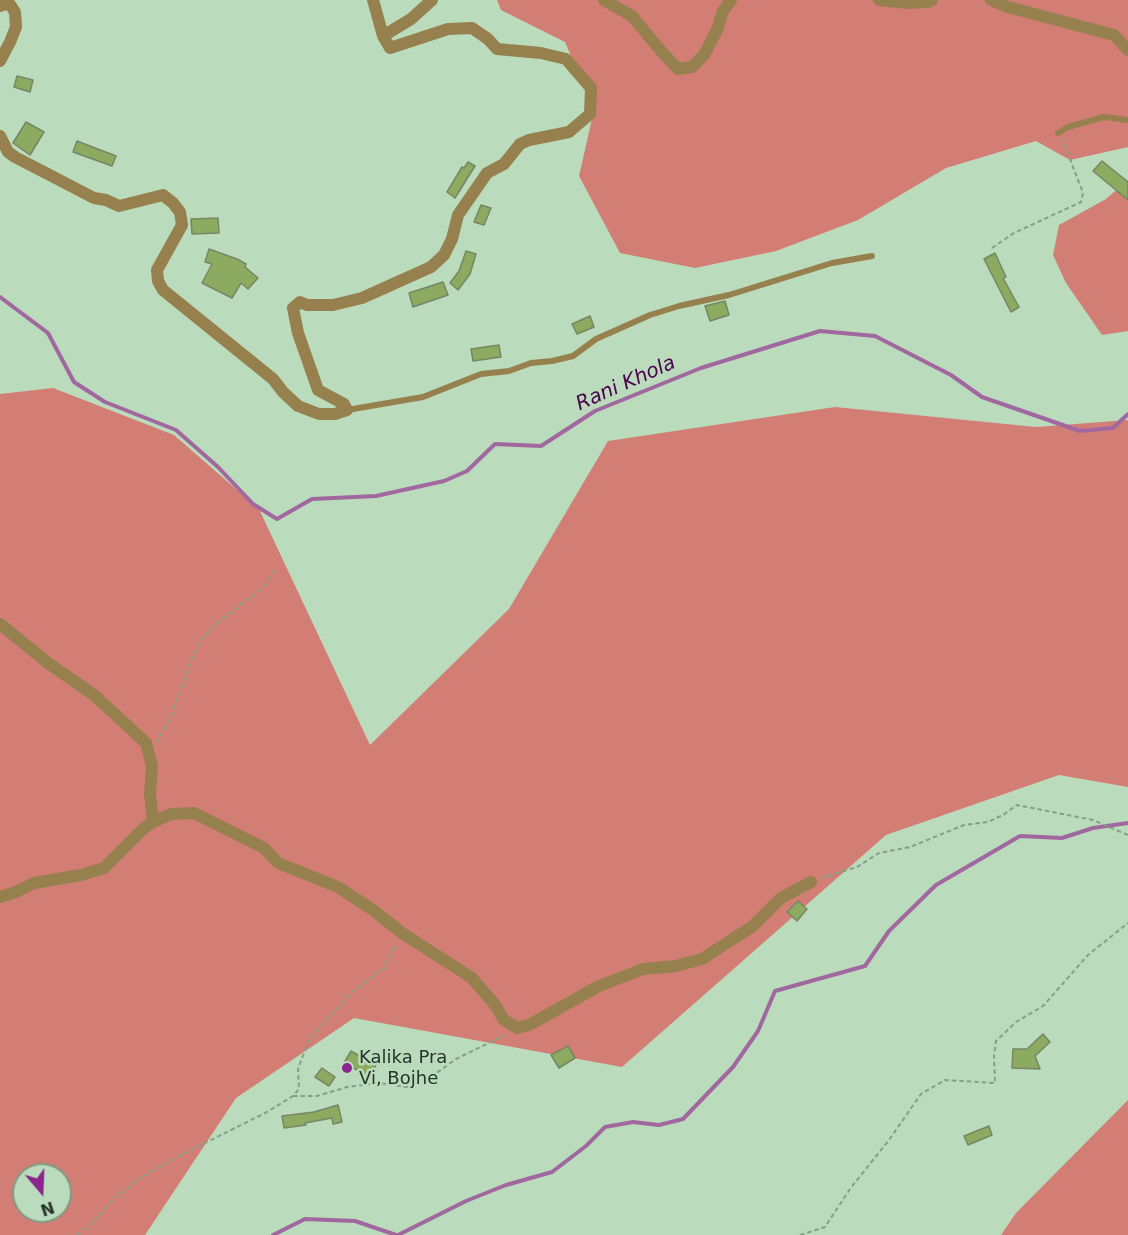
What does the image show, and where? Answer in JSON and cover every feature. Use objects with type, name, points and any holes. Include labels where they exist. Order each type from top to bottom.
[{"type":"street","points":[[0,136],[8,152],[15,157],[94,198],[119,206],[163,195],[180,212],[182,225],[157,270],[158,281],[163,290],[273,379],[298,406],[319,414],[335,414],[347,410],[344,404],[318,390],[311,376],[293,308],[300,302],[333,305],[362,298],[431,267],[444,255],[452,239],[458,215],[487,173],[504,164],[520,144],[569,132],[591,114],[591,88],[566,59],[541,53],[497,49],[488,39],[472,28],[448,29],[390,48],[383,36],[373,0]]},
{"type":"street","points":[[383,36],[411,19],[432,0]]},
{"type":"street","points":[[604,0],[632,15],[678,69],[692,67],[704,55],[717,30],[723,11],[731,0]]},
{"type":"street","points":[[879,0],[908,3],[932,0]]},
{"type":"street","points":[[991,0],[1008,7],[1114,35],[1128,50]]},
{"type":"street","points":[[0,6],[9,3],[15,12],[16,27],[0,61]]},
{"type":"street","points":[[0,624],[48,663],[94,694],[146,743],[152,766],[150,794],[153,822]]},
{"type":"street","points":[[0,897],[34,883],[81,875],[104,868],[153,822],[171,814],[194,813],[264,848],[278,862],[338,887],[373,910],[402,933],[472,978],[496,1006],[503,1019],[517,1028],[529,1025],[599,986],[643,969],[676,966],[702,958],[753,926],[781,898],[811,882]]},
{"type":"lane","points":[[1058,133],[1068,127],[1104,117],[1128,120]]},
{"type":"lane","points":[[347,410],[423,397],[481,374],[509,371],[531,363],[573,356],[596,339],[650,315],[679,306],[729,296],[832,263],[872,256]]},
{"type":"path","points":[[992,248],[1014,233],[1081,202],[1083,193],[1064,142],[1058,133]]},
{"type":"path","points":[[146,743],[157,743],[172,714],[193,655],[204,636],[217,622],[264,587],[276,567]]},
{"type":"path","points":[[811,882],[857,867],[879,853],[910,847],[964,825],[988,822],[1003,815],[1017,804],[1093,819],[1128,835]]},
{"type":"path","points":[[800,1235],[825,1227],[850,1189],[889,1140],[921,1094],[945,1080],[995,1083],[996,1041],[1016,1022],[1043,1006],[1089,955],[1128,923]]},
{"type":"path","points":[[77,1235],[92,1223],[116,1197],[142,1177],[267,1112],[293,1096],[299,1089],[298,1069],[309,1040],[352,992],[384,968],[402,933]]},
{"type":"path","points":[[293,1096],[316,1096],[347,1087],[379,1083],[406,1087],[421,1084],[456,1059],[517,1028]]},
{"type":"shaded area","points":[[497,0],[1128,0],[1128,147],[1070,160],[1036,141],[946,168],[858,220],[776,251],[695,268],[620,253],[579,176],[594,110],[565,42],[501,10]]},
{"type":"shaded area","points":[[1128,180],[1128,331],[1102,335],[1066,283],[1053,255],[1059,225],[1106,199]]},
{"type":"shaded area","points":[[53,388],[174,435],[259,509],[370,745],[509,609],[608,441],[835,407],[1036,427],[1128,420],[1128,787],[1059,775],[886,835],[622,1067],[354,1018],[236,1098],[145,1235],[0,1235],[0,394]]},
{"type":"shaded area","points":[[1128,1100],[1128,1235],[1001,1235],[1016,1213]]},
{"type":"building","points":[[17,76],[33,80],[30,92],[14,87]]},
{"type":"building","points":[[26,122],[44,132],[30,155],[13,143]]},
{"type":"building","points":[[77,141],[116,156],[112,166],[73,152]]},
{"type":"building","points":[[1102,161],[1128,182],[1128,200],[1093,171]]},
{"type":"building","points":[[468,162],[475,166],[455,198],[447,192],[462,167],[464,168]]},
{"type":"building","points":[[481,205],[491,208],[484,225],[474,222]]},
{"type":"building","points":[[218,218],[219,233],[192,234],[191,219]]},
{"type":"building","points":[[209,249],[246,264],[245,267],[258,278],[248,289],[241,283],[232,298],[202,283],[212,264],[205,262]]},
{"type":"building","points":[[466,251],[476,254],[470,274],[458,290],[450,283],[459,271]]},
{"type":"building","points":[[995,253],[1006,277],[1003,278],[1019,307],[1011,312],[984,259]]},
{"type":"building","points":[[443,282],[448,295],[413,307],[409,293]]},
{"type":"building","points":[[725,301],[729,315],[710,321],[705,306]]},
{"type":"building","points":[[590,316],[594,327],[577,334],[572,324]]},
{"type":"building","points":[[499,345],[501,357],[473,361],[471,349]]},
{"type":"building","points":[[798,901],[807,909],[797,921],[787,912]]},
{"type":"building","points":[[1043,1034],[1050,1042],[1035,1056],[1040,1069],[1012,1068],[1013,1049],[1027,1049]]},
{"type":"building","points":[[568,1046],[575,1058],[559,1068],[551,1055]]},
{"type":"building","points":[[351,1051],[376,1065],[370,1077],[344,1063]]},
{"type":"building","points":[[322,1068],[335,1077],[329,1086],[315,1077]]},
{"type":"building","points":[[338,1105],[342,1122],[333,1124],[332,1118],[284,1128],[282,1116],[314,1112]]},
{"type":"building","points":[[989,1126],[992,1135],[968,1145],[964,1136]]},
{"type":"waterway","name":"Rani Khola","points":[[0,297],[48,333],[74,382],[105,402],[176,430],[218,467],[253,504],[277,519],[312,499],[376,496],[444,481],[467,471],[495,444],[541,446],[595,411],[701,368],[820,331],[875,336],[951,375],[982,397],[1080,431],[1113,428],[1128,414]]},
{"type":"waterway","points":[[398,1235],[466,1201],[506,1185],[552,1172],[586,1146],[605,1127],[633,1122],[659,1125],[683,1119],[733,1067],[758,1031],[775,991],[865,966],[889,931],[936,885],[1020,836],[1062,838],[1093,828],[1128,823]]},
{"type":"waterway","points":[[273,1235],[305,1219],[355,1221],[396,1235]]},
{"type":"place","name":"Kalika Pra Vi, Bojhe","points":[[347,1068]]}]
